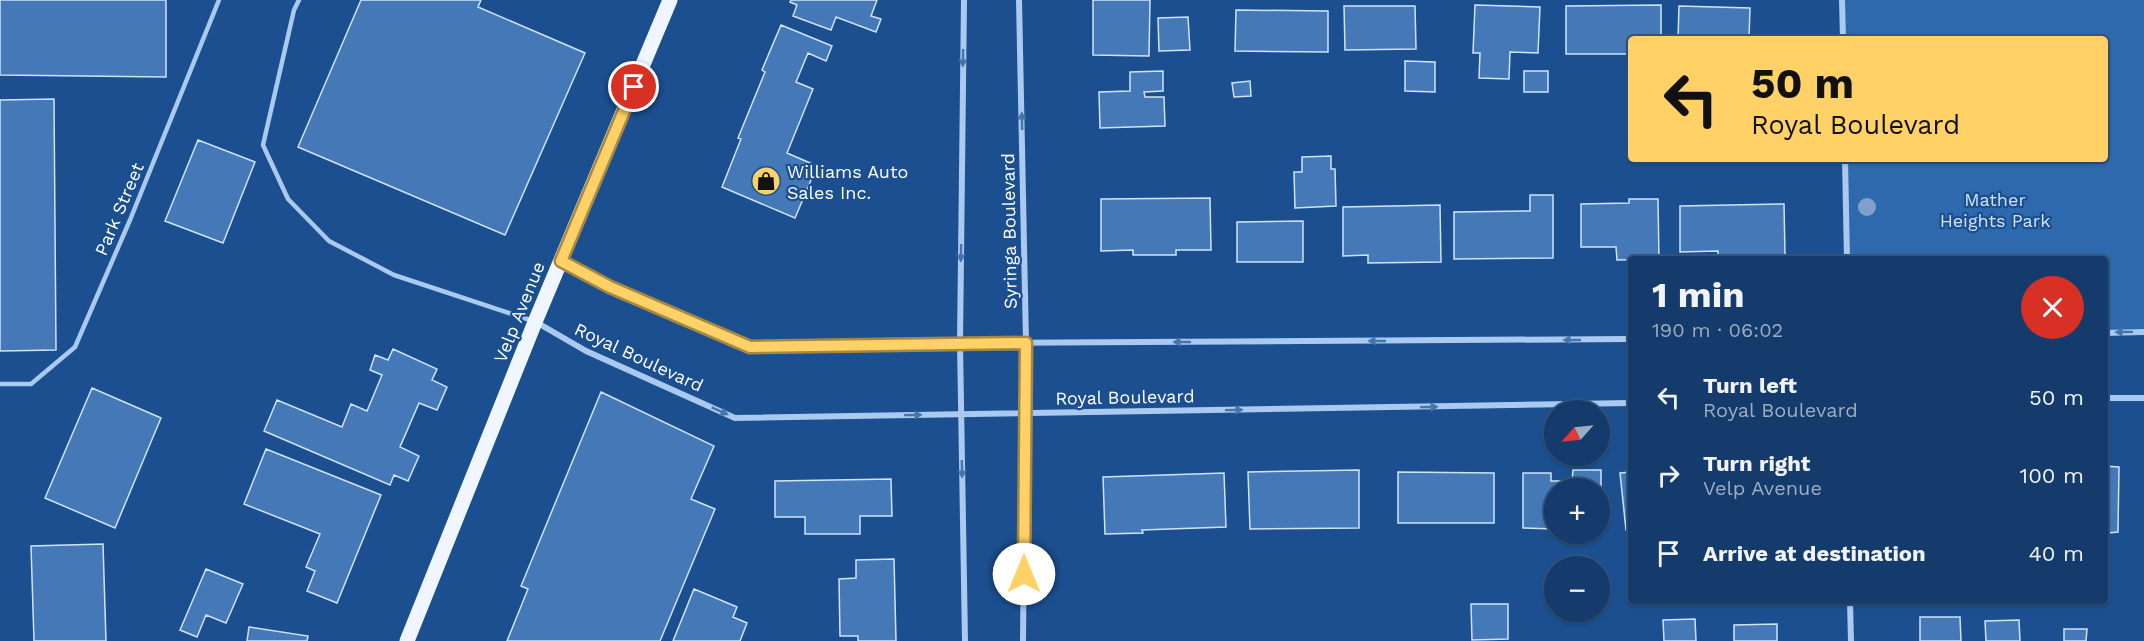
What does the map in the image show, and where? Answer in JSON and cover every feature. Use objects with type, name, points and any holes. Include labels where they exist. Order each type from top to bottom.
[{"type":"main road","name":"Velp Avenue","points":[[407,641],[535,322],[670,0]]},
{"type":"street","points":[[964,0],[960,343],[964,641]]},
{"type":"street","name":"Syringa Boulevard","points":[[1020,0],[1026,343],[1023,641]]},
{"type":"street","points":[[1842,0],[1843,36]]},
{"type":"street","points":[[1845,162],[1847,256]]},
{"type":"street","points":[[561,261],[610,287],[750,347],[960,343],[1628,339]]},
{"type":"street","name":"Royal Boulevard","points":[[535,322],[586,351],[735,418],[1628,403]]},
{"type":"street","points":[[2108,333],[2144,332]]},
{"type":"street","points":[[2108,398],[2144,398]]},
{"type":"street","points":[[1851,604],[1851,641]]},
{"type":"lane","name":"Park Street","points":[[0,384],[31,384],[75,347],[130,220],[219,0]]},
{"type":"lane","points":[[299,0],[294,10],[263,146],[288,199],[329,242],[394,275],[535,322]]},
{"type":"green space","name":"Mather Heights Park","points":[[1842,0],[2144,0],[2144,332],[2108,333],[2108,256],[1847,256],[1845,162],[2108,162],[2108,36],[1843,36]]},
{"type":"building","points":[[0,0],[166,0],[166,77],[0,75]]},
{"type":"building","points":[[361,0],[481,0],[478,7],[585,53],[505,235],[298,147]]},
{"type":"building","points":[[791,0],[877,0],[871,16],[881,19],[876,32],[836,17],[831,30],[793,16],[797,5],[790,2]]},
{"type":"building","points":[[1093,0],[1150,0],[1149,56],[1093,55]]},
{"type":"building","points":[[1475,5],[1540,7],[1538,53],[1510,52],[1509,79],[1479,78],[1480,53],[1473,53]]},
{"type":"building","points":[[1661,5],[1661,36],[1628,36],[1628,54],[1566,54],[1566,6]]},
{"type":"building","points":[[1344,6],[1415,6],[1416,49],[1345,50]]},
{"type":"building","points":[[1679,6],[1750,8],[1749,36],[1678,36]]},
{"type":"building","points":[[1236,10],[1328,11],[1328,52],[1235,51]]},
{"type":"building","points":[[1188,17],[1190,50],[1159,51],[1158,18]]},
{"type":"building","points":[[781,25],[832,46],[826,61],[808,53],[796,82],[813,89],[787,153],[817,166],[795,218],[722,187],[741,139],[738,138],[765,72],[762,70]]},
{"type":"building","points":[[1405,61],[1435,62],[1435,92],[1405,91]]},
{"type":"building","points":[[1163,71],[1163,91],[1144,92],[1145,97],[1164,97],[1165,126],[1100,128],[1099,92],[1130,91],[1130,72]]},
{"type":"building","points":[[1524,71],[1548,71],[1548,92],[1524,92]]},
{"type":"building","points":[[1250,81],[1251,96],[1234,97],[1232,83]]},
{"type":"building","points":[[54,99],[56,350],[0,351],[0,100]]},
{"type":"building","points":[[198,140],[255,162],[223,243],[165,221]]},
{"type":"building","points":[[1331,156],[1331,169],[1335,169],[1336,206],[1295,208],[1294,172],[1302,172],[1302,157]]},
{"type":"building","points":[[1530,195],[1553,195],[1553,258],[1454,259],[1454,212],[1530,211]]},
{"type":"building","points":[[1210,198],[1211,250],[1176,250],[1176,255],[1133,255],[1133,250],[1101,251],[1101,199]]},
{"type":"building","points":[[1629,199],[1658,199],[1659,256],[1628,256],[1628,260],[1617,260],[1616,247],[1581,247],[1581,204],[1629,203]]},
{"type":"building","points":[[1784,204],[1785,255],[1718,256],[1718,251],[1680,252],[1680,206]]},
{"type":"building","points":[[1440,205],[1441,262],[1368,263],[1368,255],[1343,256],[1343,207]]},
{"type":"building","points":[[1303,221],[1303,262],[1237,262],[1237,222]]},
{"type":"building","points":[[393,349],[437,369],[432,380],[447,387],[437,410],[419,403],[400,447],[419,456],[408,481],[394,475],[390,485],[264,431],[277,400],[342,427],[351,404],[367,411],[382,375],[370,370],[375,355],[388,360]]},
{"type":"building","points":[[92,388],[161,418],[115,528],[45,498]]},
{"type":"building","points":[[601,392],[714,446],[691,499],[715,509],[660,641],[507,641],[528,589],[521,586]]},
{"type":"building","points":[[266,449],[381,495],[337,603],[307,591],[315,571],[306,567],[320,534],[244,504]]},
{"type":"building","points":[[2108,466],[2119,467],[2118,532],[2108,533]]},
{"type":"building","points":[[1359,470],[1359,528],[1250,529],[1248,472]]},
{"type":"building","points":[[1573,470],[1601,470],[1601,478],[1572,478]]},
{"type":"building","points":[[1398,472],[1494,473],[1494,523],[1398,523]]},
{"type":"building","points":[[1628,472],[1628,530],[1626,530],[1620,473]]},
{"type":"building","points":[[1224,473],[1226,527],[1142,530],[1143,533],[1105,534],[1103,477]]},
{"type":"building","points":[[1523,473],[1551,473],[1551,478],[1544,478],[1544,529],[1523,528]]},
{"type":"building","points":[[891,479],[892,516],[860,516],[860,534],[805,534],[805,517],[775,517],[775,481]]},
{"type":"building","points":[[103,544],[106,641],[34,641],[31,546]]},
{"type":"building","points":[[894,559],[896,641],[858,641],[858,636],[840,636],[839,579],[856,578],[856,560]]},
{"type":"building","points":[[206,569],[243,584],[226,623],[206,615],[197,637],[180,630]]},
{"type":"building","points":[[694,589],[737,607],[733,617],[747,623],[740,641],[673,641]]},
{"type":"building","points":[[1471,604],[1508,604],[1508,639],[1472,640]]},
{"type":"building","points":[[1920,617],[1960,617],[1961,641],[1920,641]]},
{"type":"building","points":[[1695,619],[1696,641],[1664,641],[1663,620]]},
{"type":"building","points":[[2019,620],[2020,641],[1986,641],[1985,621]]},
{"type":"building","points":[[1777,624],[1777,641],[1734,641],[1734,625]]},
{"type":"building","points":[[249,627],[308,636],[307,641],[247,641]]},
{"type":"building","points":[[2064,629],[2087,629],[2086,641],[2064,641]]},
{"type":"place","name":"Williams Auto Sales Inc.","points":[[766,181]]},
{"type":"route","points":[[634,87],[561,261],[610,287],[750,347],[1026,343],[1024,574]]}]
